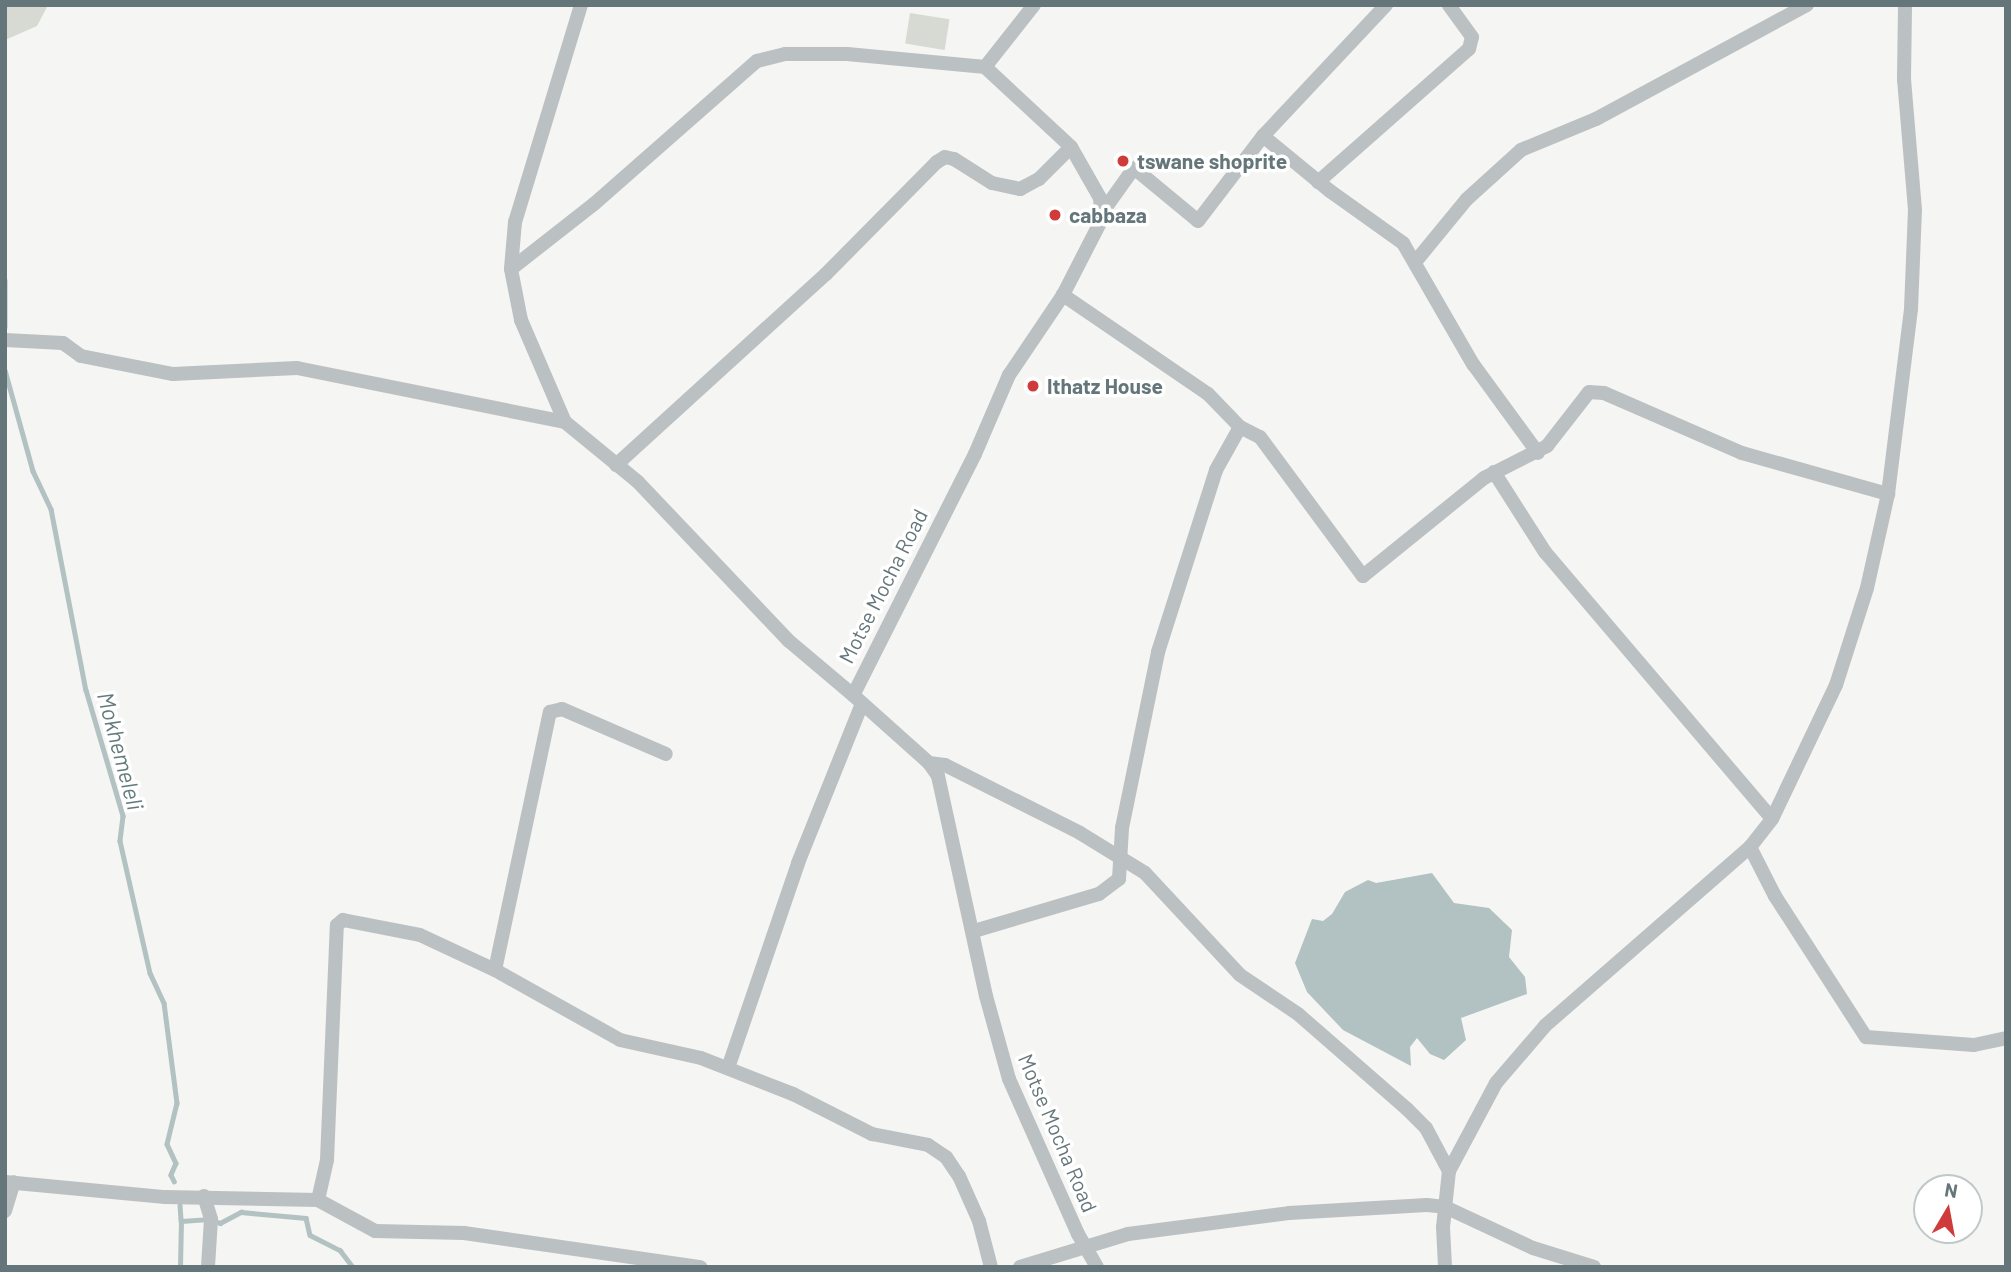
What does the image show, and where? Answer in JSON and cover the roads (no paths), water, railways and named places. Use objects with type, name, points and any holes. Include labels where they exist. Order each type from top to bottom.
[{"type":"street","points":[[581,5],[515,222],[511,269],[521,320],[565,422],[616,465],[743,589],[789,641],[857,700],[797,863],[728,1068]]},
{"type":"street","points":[[985,67],[1034,5]]},
{"type":"street","points":[[1386,5],[1263,136],[1318,182],[1393,233],[1416,261],[1473,365],[1538,453]]},
{"type":"street","points":[[1318,182],[1469,49],[1472,37],[1449,5]]},
{"type":"street","points":[[1416,261],[1467,199],[1521,150],[1596,120],[1807,5]]},
{"type":"street","points":[[1445,1267],[1445,1207],[1449,1171],[1496,1083],[1545,1026],[1750,847],[1772,819],[1836,685],[1867,588],[1888,494],[1911,309],[1915,210],[1904,79],[1905,5]]},
{"type":"street","points":[[511,269],[594,204],[757,61],[785,54],[847,54],[985,67],[1072,147],[1104,210]]},
{"type":"street","name":"Motse Mocha Road","points":[[1097,1267],[1009,1079],[985,996],[974,931],[943,794],[929,763],[857,700],[975,454],[1009,375],[1063,296],[1104,210],[1134,168],[1198,222],[1263,136]]},
{"type":"street","points":[[616,465],[826,274],[937,162],[945,157],[954,159],[992,183],[1020,189],[1039,179],[1072,147]]},
{"type":"street","points":[[1063,296],[1208,394],[1240,427],[1260,437],[1363,576],[1494,472],[1538,453],[1583,397],[1595,391],[1742,453],[1888,494]]},
{"type":"street","points":[[5,340],[63,343],[81,356],[173,373],[298,368],[565,422]]},
{"type":"street","points":[[974,931],[1099,894],[1119,879],[1123,857],[1122,828],[1158,652],[1216,470],[1240,427]]},
{"type":"street","points":[[1494,472],[1545,552],[1772,819]]},
{"type":"street","points":[[495,970],[550,712],[562,709],[666,754]]},
{"type":"street","points":[[929,763],[945,765],[1123,857],[1153,881],[1240,975],[1298,1014],[1407,1109],[1426,1128],[1449,1171]]},
{"type":"street","points":[[1750,847],[1775,896],[1866,1037],[1974,1045],[2006,1038]]},
{"type":"street","points":[[318,1200],[327,1160],[339,922],[420,934],[495,970],[620,1040],[669,1048],[728,1068],[793,1094],[872,1134],[928,1145],[946,1157],[979,1221],[991,1267]]},
{"type":"street","points":[[5,1211],[10,1182],[164,1197],[318,1200],[375,1230],[464,1233],[692,1266]]},
{"type":"street","points":[[204,1196],[211,1219],[208,1267]]},
{"type":"street","points":[[1020,1267],[1128,1234],[1289,1213],[1389,1206],[1445,1207],[1533,1248],[1594,1267]]},
{"type":"waterway","name":"Mokhemeleli","points":[[5,280],[5,327]]},
{"type":"waterway","name":"Mokhemeleli","points":[[5,370],[33,471],[51,509],[86,690],[123,816],[120,841],[150,973],[164,1003],[177,1103],[167,1144],[176,1163],[171,1175],[174,1181]]},
{"type":"waterway","name":"Mokhemeleli","points":[[180,1205],[181,1221],[211,1219],[220,1223],[241,1212],[306,1218],[310,1235],[340,1250],[353,1267]]},
{"type":"waterway","points":[[180,1267],[181,1221]]},
{"type":"place","name":"tswane shoprite","points":[[1123,161]]},
{"type":"place","name":"cabbaza","points":[[1055,215]]},
{"type":"place","name":"Ithatz House","points":[[1033,386]]}]
